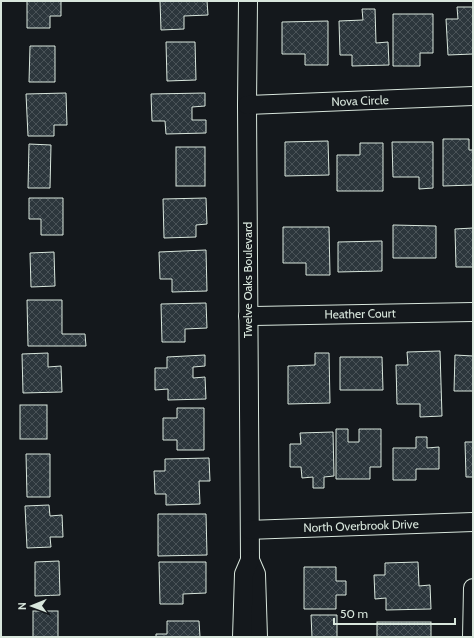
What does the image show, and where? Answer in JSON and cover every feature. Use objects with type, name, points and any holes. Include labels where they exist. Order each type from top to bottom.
[{"type":"street","name":"Twelve Oaks Boulevard","points":[[242,637],[244,574],[250,560],[247,105],[248,1]]},
{"type":"street","name":"Nova Circle","points":[[247,105],[473,96]]},
{"type":"street","name":"Heather Court","points":[[248,316],[473,312]]},
{"type":"street","name":"North Overbrook Drive","points":[[250,530],[473,522]]},
{"type":"street","name":"Twelve Oaks Boulevard","points":[[250,560],[256,574],[258,637]]},
{"type":"street","points":[[472,637],[473,588]]},
{"type":"building","points":[[27,1],[61,1],[61,16],[50,16],[50,28],[27,28]]},
{"type":"building","points":[[160,1],[207,1],[208,15],[184,16],[184,29],[161,30]]},
{"type":"building","points":[[457,7],[473,7],[473,54],[448,55],[446,19],[458,19]]},
{"type":"building","points":[[362,9],[375,9],[376,43],[388,42],[389,65],[352,66],[352,55],[340,55],[339,21],[363,20]]},
{"type":"building","points":[[393,14],[433,14],[433,53],[420,53],[420,66],[393,66]]},
{"type":"building","points":[[328,21],[328,65],[305,65],[305,54],[282,54],[282,22]]},
{"type":"building","points":[[166,42],[195,42],[196,80],[167,81]]},
{"type":"building","points":[[30,46],[55,46],[55,82],[29,82]]},
{"type":"building","points":[[66,93],[67,125],[54,125],[54,136],[28,136],[26,94]]},
{"type":"building","points":[[205,93],[205,106],[192,107],[192,120],[206,120],[206,133],[166,134],[165,121],[152,121],[151,94]]},
{"type":"building","points":[[443,139],[469,139],[469,150],[473,150],[473,185],[443,186]]},
{"type":"building","points":[[328,141],[329,175],[285,176],[285,142]]},
{"type":"building","points":[[392,142],[433,142],[433,188],[419,189],[419,177],[393,177]]},
{"type":"building","points":[[360,143],[383,143],[383,191],[337,191],[337,155],[360,155]]},
{"type":"building","points":[[29,144],[51,145],[50,188],[28,188]]},
{"type":"building","points":[[176,147],[205,147],[205,186],[176,186]]},
{"type":"building","points":[[29,198],[63,198],[63,235],[41,235],[41,219],[29,219]]},
{"type":"building","points":[[206,198],[207,224],[196,225],[196,237],[164,238],[163,199]]},
{"type":"building","points":[[393,225],[436,226],[436,258],[393,258]]},
{"type":"building","points":[[283,227],[329,227],[330,275],[306,275],[306,263],[283,263]]},
{"type":"building","points":[[473,228],[473,267],[456,267],[455,229]]},
{"type":"building","points":[[382,241],[382,271],[338,272],[338,242]]},
{"type":"building","points":[[206,250],[207,291],[172,292],[172,279],[160,279],[159,252]]},
{"type":"building","points":[[54,252],[55,286],[31,287],[30,253]]},
{"type":"building","points":[[27,300],[62,300],[62,334],[85,334],[86,346],[28,346]]},
{"type":"building","points":[[206,303],[207,328],[185,329],[185,342],[162,342],[161,304]]},
{"type":"building","points":[[440,351],[442,416],[420,417],[420,404],[397,404],[396,365],[408,365],[407,352]]},
{"type":"building","points":[[48,353],[48,367],[61,366],[62,392],[23,393],[22,354]]},
{"type":"building","points":[[315,353],[329,353],[330,403],[288,404],[288,366],[315,365]]},
{"type":"building","points":[[205,355],[205,366],[193,367],[193,378],[205,377],[206,399],[168,400],[168,389],[155,390],[155,368],[167,368],[167,357]]},
{"type":"building","points":[[455,355],[473,356],[473,391],[454,391]]},
{"type":"building","points":[[340,357],[382,357],[383,390],[340,390]]},
{"type":"building","points":[[20,405],[47,405],[47,439],[20,439]]},
{"type":"building","points":[[177,408],[204,408],[204,450],[177,450],[177,440],[163,440],[163,418],[177,418]]},
{"type":"building","points":[[336,429],[348,429],[348,442],[359,442],[359,429],[381,429],[381,467],[370,467],[370,479],[336,479]]},
{"type":"building","points":[[333,432],[334,476],[324,477],[324,488],[313,488],[313,477],[302,478],[301,467],[290,467],[290,444],[301,444],[300,433]]},
{"type":"building","points":[[416,437],[427,437],[427,448],[439,447],[439,469],[416,469],[416,480],[393,480],[393,448],[416,448]]},
{"type":"building","points":[[465,442],[473,442],[473,477],[466,477]]},
{"type":"building","points":[[26,454],[50,454],[50,497],[27,497]]},
{"type":"building","points":[[209,458],[210,481],[199,481],[200,504],[166,505],[166,494],[155,494],[154,471],[165,471],[165,459]]},
{"type":"building","points":[[49,505],[50,516],[62,515],[63,537],[50,537],[51,547],[27,548],[25,506]]},
{"type":"building","points":[[158,514],[206,514],[207,555],[158,556]]},
{"type":"building","points":[[59,561],[60,595],[35,596],[35,562]]},
{"type":"building","points":[[159,562],[206,562],[206,593],[183,594],[183,604],[160,604]]},
{"type":"building","points":[[418,562],[419,586],[430,585],[431,609],[386,610],[386,598],[375,599],[374,575],[385,575],[385,563]]},
{"type":"building","points":[[304,567],[336,567],[336,581],[346,581],[346,595],[336,595],[336,609],[304,609]]},
{"type":"building","points":[[33,611],[58,611],[58,637],[33,637]]},
{"type":"building","points":[[311,615],[337,615],[337,637],[312,637]]},
{"type":"building","points":[[167,621],[199,621],[200,637],[156,637],[156,634],[167,634]]},
{"type":"building","points":[[377,622],[431,622],[431,637],[377,637]]}]
